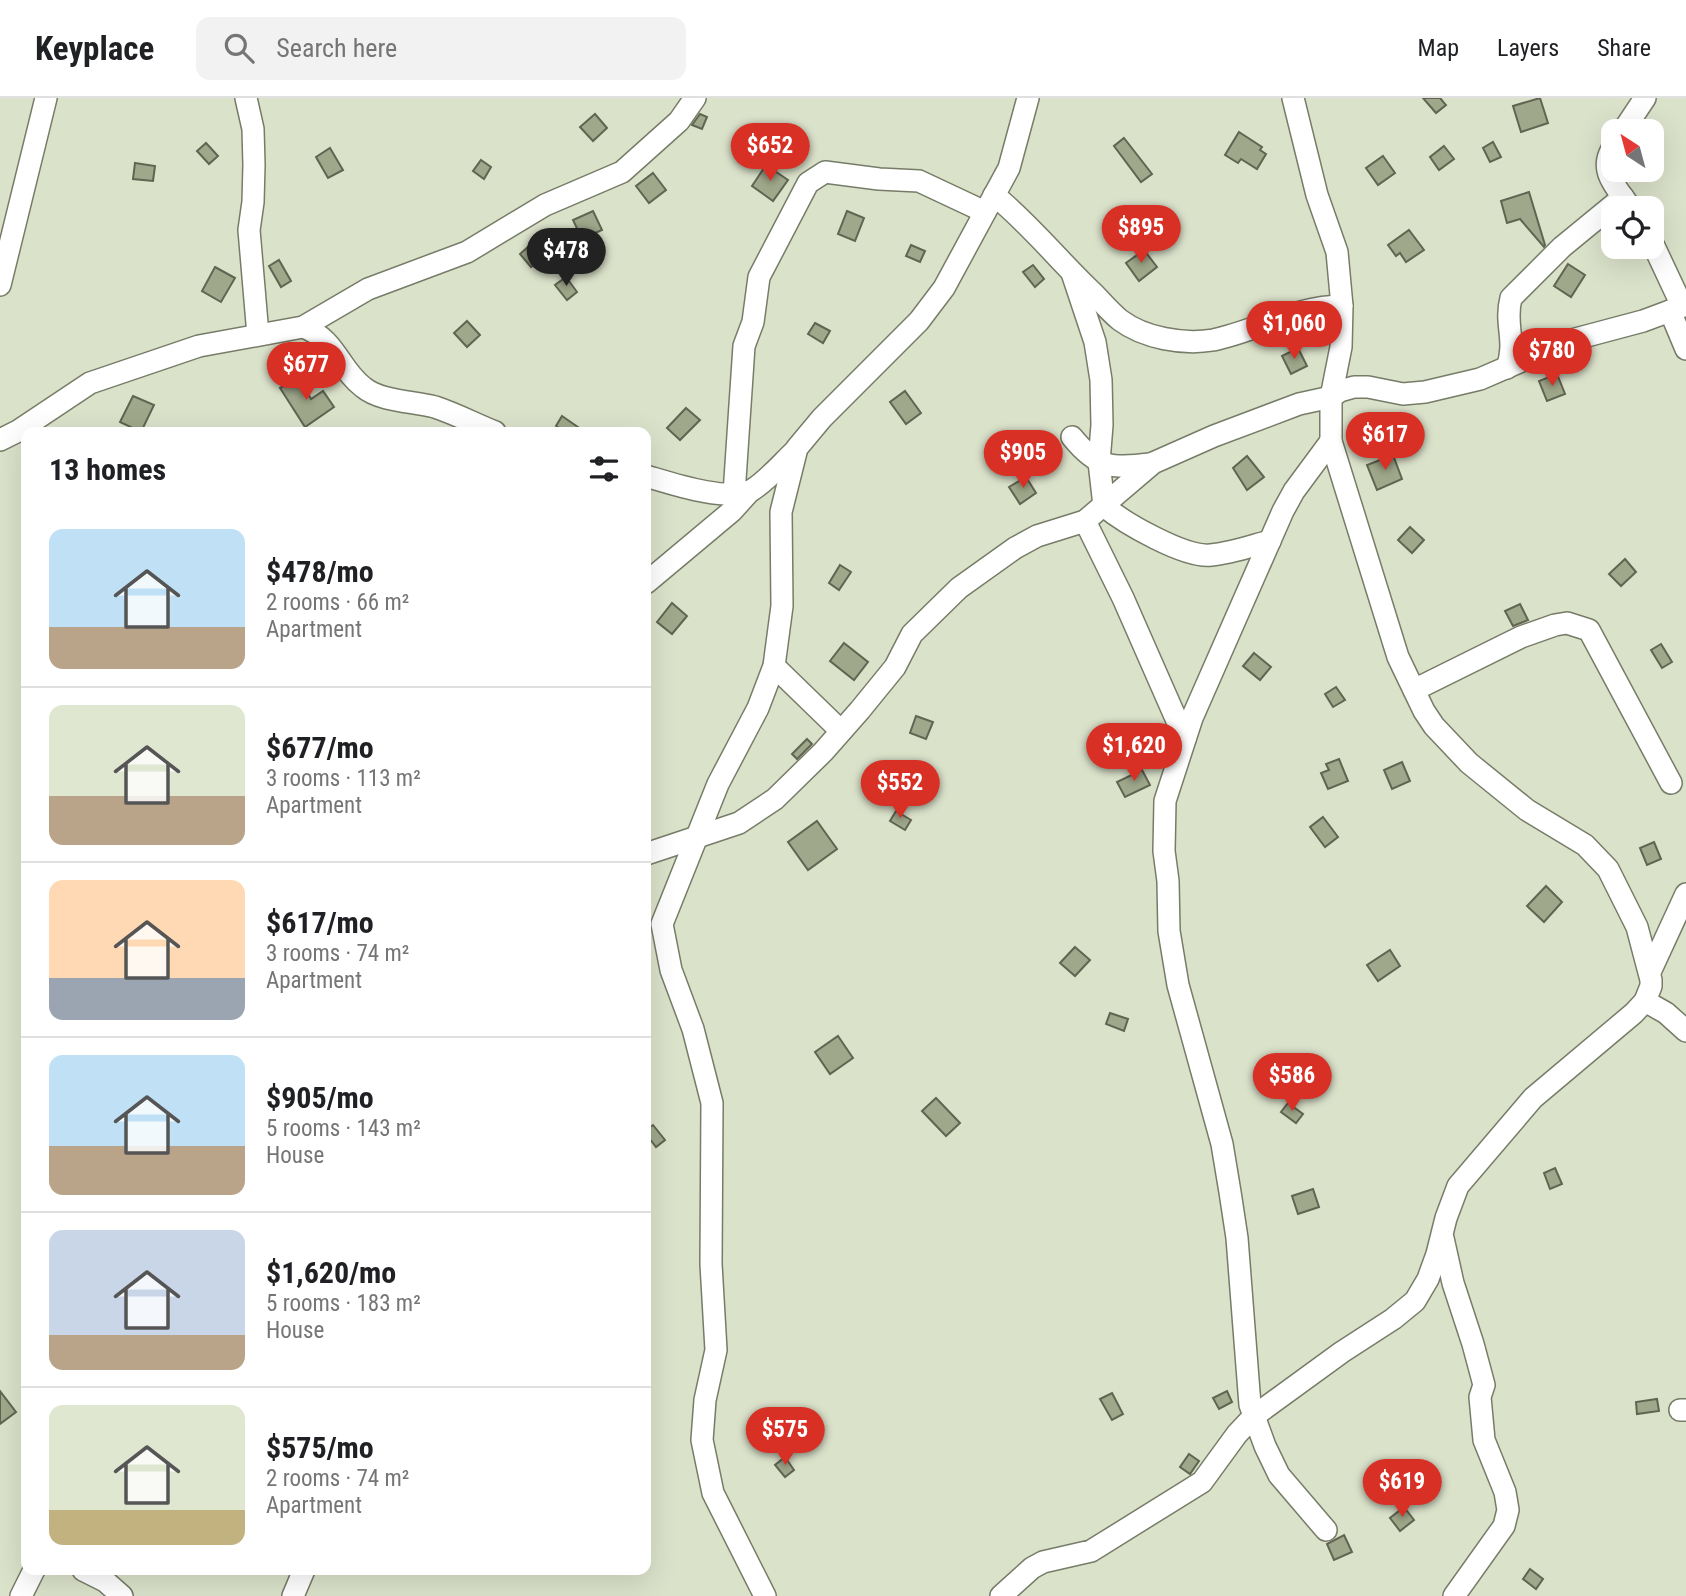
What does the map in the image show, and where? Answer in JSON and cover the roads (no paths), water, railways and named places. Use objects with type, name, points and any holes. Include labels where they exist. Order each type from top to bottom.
[{"type":"street","points":[[0,285],[46,98]]},
{"type":"street","points":[[246,98],[253,130],[253,202],[249,230],[258,335]]},
{"type":"street","points":[[25,427],[90,383],[199,346],[303,327],[369,289],[467,252],[545,205],[622,173],[679,121],[695,98]]},
{"type":"street","points":[[651,579],[732,511],[742,493],[797,448],[822,418],[929,309],[960,261],[1009,168],[1028,98]]},
{"type":"street","points":[[1001,1596],[1032,1568],[1043,1562],[1091,1552],[1141,1523],[1202,1482],[1237,1434],[1254,1416],[1416,1301],[1428,1279],[1458,1186],[1533,1098],[1634,1013],[1645,1001],[1651,986],[1650,972],[1637,927],[1617,885],[1597,855],[1586,845],[1527,810],[1469,763],[1434,726],[1398,657],[1331,441],[1331,397],[1340,347],[1342,306],[1338,252],[1317,195],[1293,98]]},
{"type":"street","points":[[1631,119],[1645,98]]},
{"type":"street","points":[[742,493],[744,346],[753,323],[759,277],[808,183],[825,172],[919,181],[1017,213],[1120,320],[1166,338],[1192,342],[1246,331],[1303,311],[1342,306]]},
{"type":"street","points":[[1507,368],[1513,346],[1508,324],[1511,298],[1562,247],[1601,221]]},
{"type":"street","points":[[1659,259],[1679,307],[1686,349]]},
{"type":"street","points":[[1072,273],[1095,342],[1101,380],[1099,462],[1104,506],[1160,540],[1197,555],[1211,555],[1270,541]]},
{"type":"street","points":[[1072,438],[1085,453],[1107,466],[1126,467],[1153,463],[1270,414],[1331,397],[1340,391],[1368,387],[1403,394],[1425,392],[1480,379],[1568,341],[1679,307]]},
{"type":"street","points":[[303,327],[316,332],[325,340],[363,387],[379,395],[436,408],[483,427]]},
{"type":"street","points":[[0,440],[21,429]]},
{"type":"street","points":[[1325,1530],[1279,1475],[1250,1405],[1237,1238],[1222,1144],[1178,985],[1169,931],[1168,881],[1164,851],[1165,801],[1192,718],[1294,491],[1331,441]]},
{"type":"street","points":[[651,936],[662,924],[718,784],[758,708],[774,666],[782,606],[781,512],[797,448]]},
{"type":"street","points":[[651,852],[739,823],[775,799],[841,731],[895,667],[912,634],[959,588],[1015,548],[1037,536],[1085,521],[1153,463]]},
{"type":"street","points":[[651,478],[686,488],[742,493]]},
{"type":"street","points":[[1085,521],[1123,598],[1185,739]]},
{"type":"street","points":[[1413,690],[1521,637],[1555,625],[1567,623],[1589,630],[1621,686],[1645,737],[1658,754],[1671,783]]},
{"type":"street","points":[[774,666],[841,731]]},
{"type":"street","points":[[1650,972],[1686,894]]},
{"type":"street","points":[[662,924],[671,970],[692,1029],[712,1103],[711,1264],[716,1350],[702,1422],[704,1453],[713,1493],[765,1596]]},
{"type":"street","points":[[1645,1001],[1666,1013],[1686,1031]]},
{"type":"street","points":[[1443,1236],[1453,1283],[1484,1385],[1480,1396],[1484,1440],[1505,1492],[1508,1510],[1504,1526],[1454,1596]]},
{"type":"street","points":[[21,1596],[32,1575]]},
{"type":"street","points":[[93,1575],[105,1581],[122,1596]]},
{"type":"street","points":[[293,1596],[302,1575]]}]
